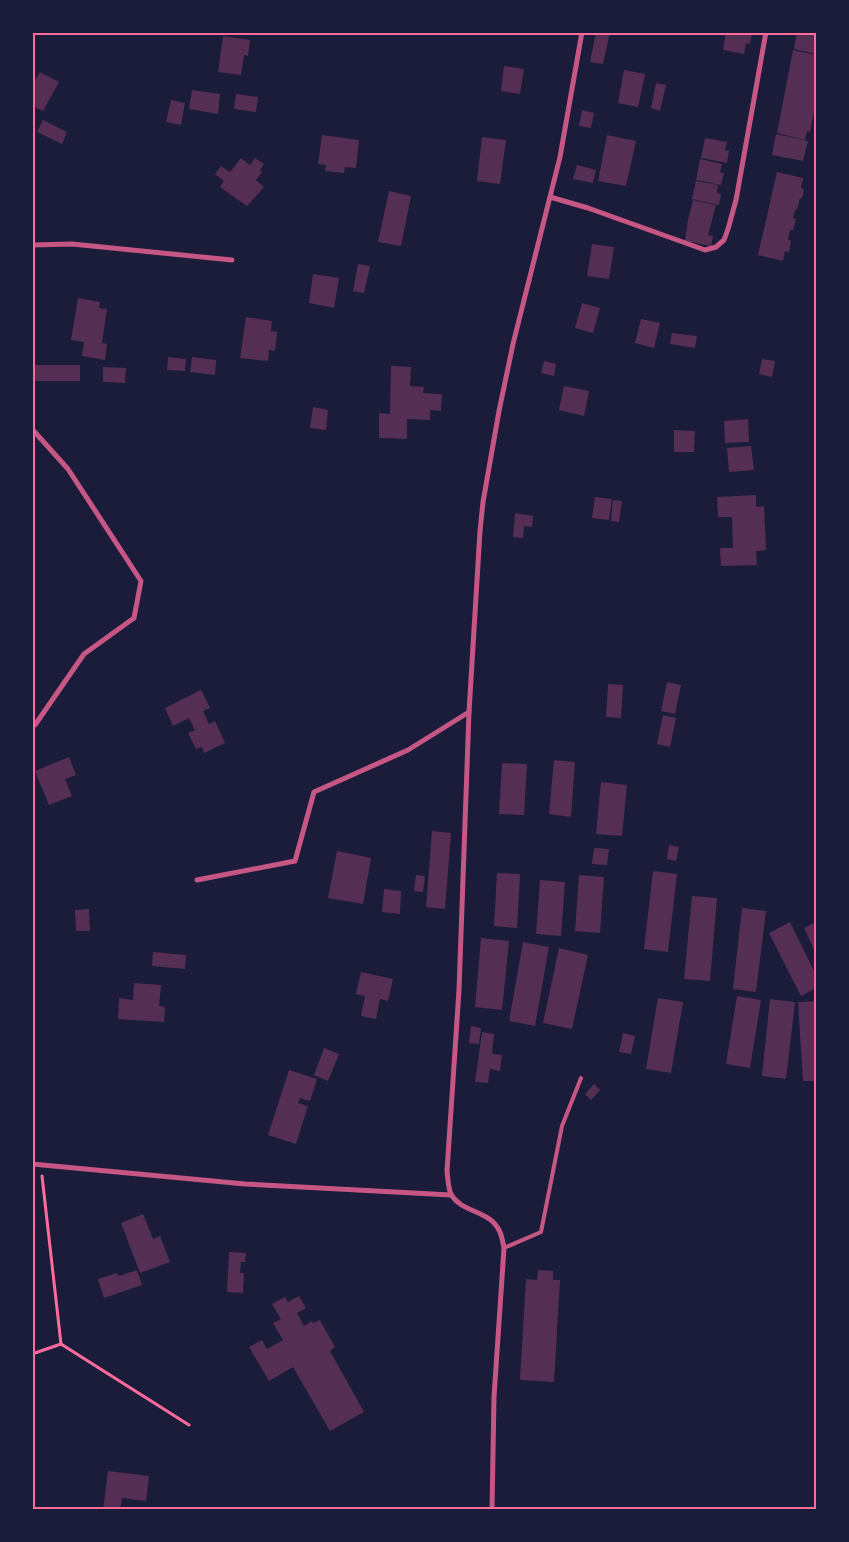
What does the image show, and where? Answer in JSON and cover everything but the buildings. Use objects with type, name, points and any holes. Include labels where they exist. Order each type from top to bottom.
[{"type":"street","points":[[492,1510],[494,1397],[504,1248],[500,1231],[487,1216],[459,1204],[451,1195],[447,1171],[459,990],[475,596],[483,502],[499,411],[560,157],[582,32]]},
{"type":"street","points":[[550,197],[588,208],[705,250],[716,247],[724,240],[736,200],[766,32]]},
{"type":"street","points":[[32,245],[72,244],[232,260]]},
{"type":"street","points":[[32,429],[68,469],[141,581],[134,618],[84,654],[35,725],[32,726]]},
{"type":"street","points":[[198,880],[296,862],[314,792],[408,750],[469,712]]},
{"type":"street","points":[[32,1164],[245,1184],[451,1195]]},
{"type":"lane","points":[[504,1248],[541,1232],[562,1126],[581,1078]]},
{"type":"path","points":[[40,1166],[61,1344]]},
{"type":"path","points":[[32,1354],[61,1344]]},
{"type":"path","points":[[61,1344],[189,1425]]}]
